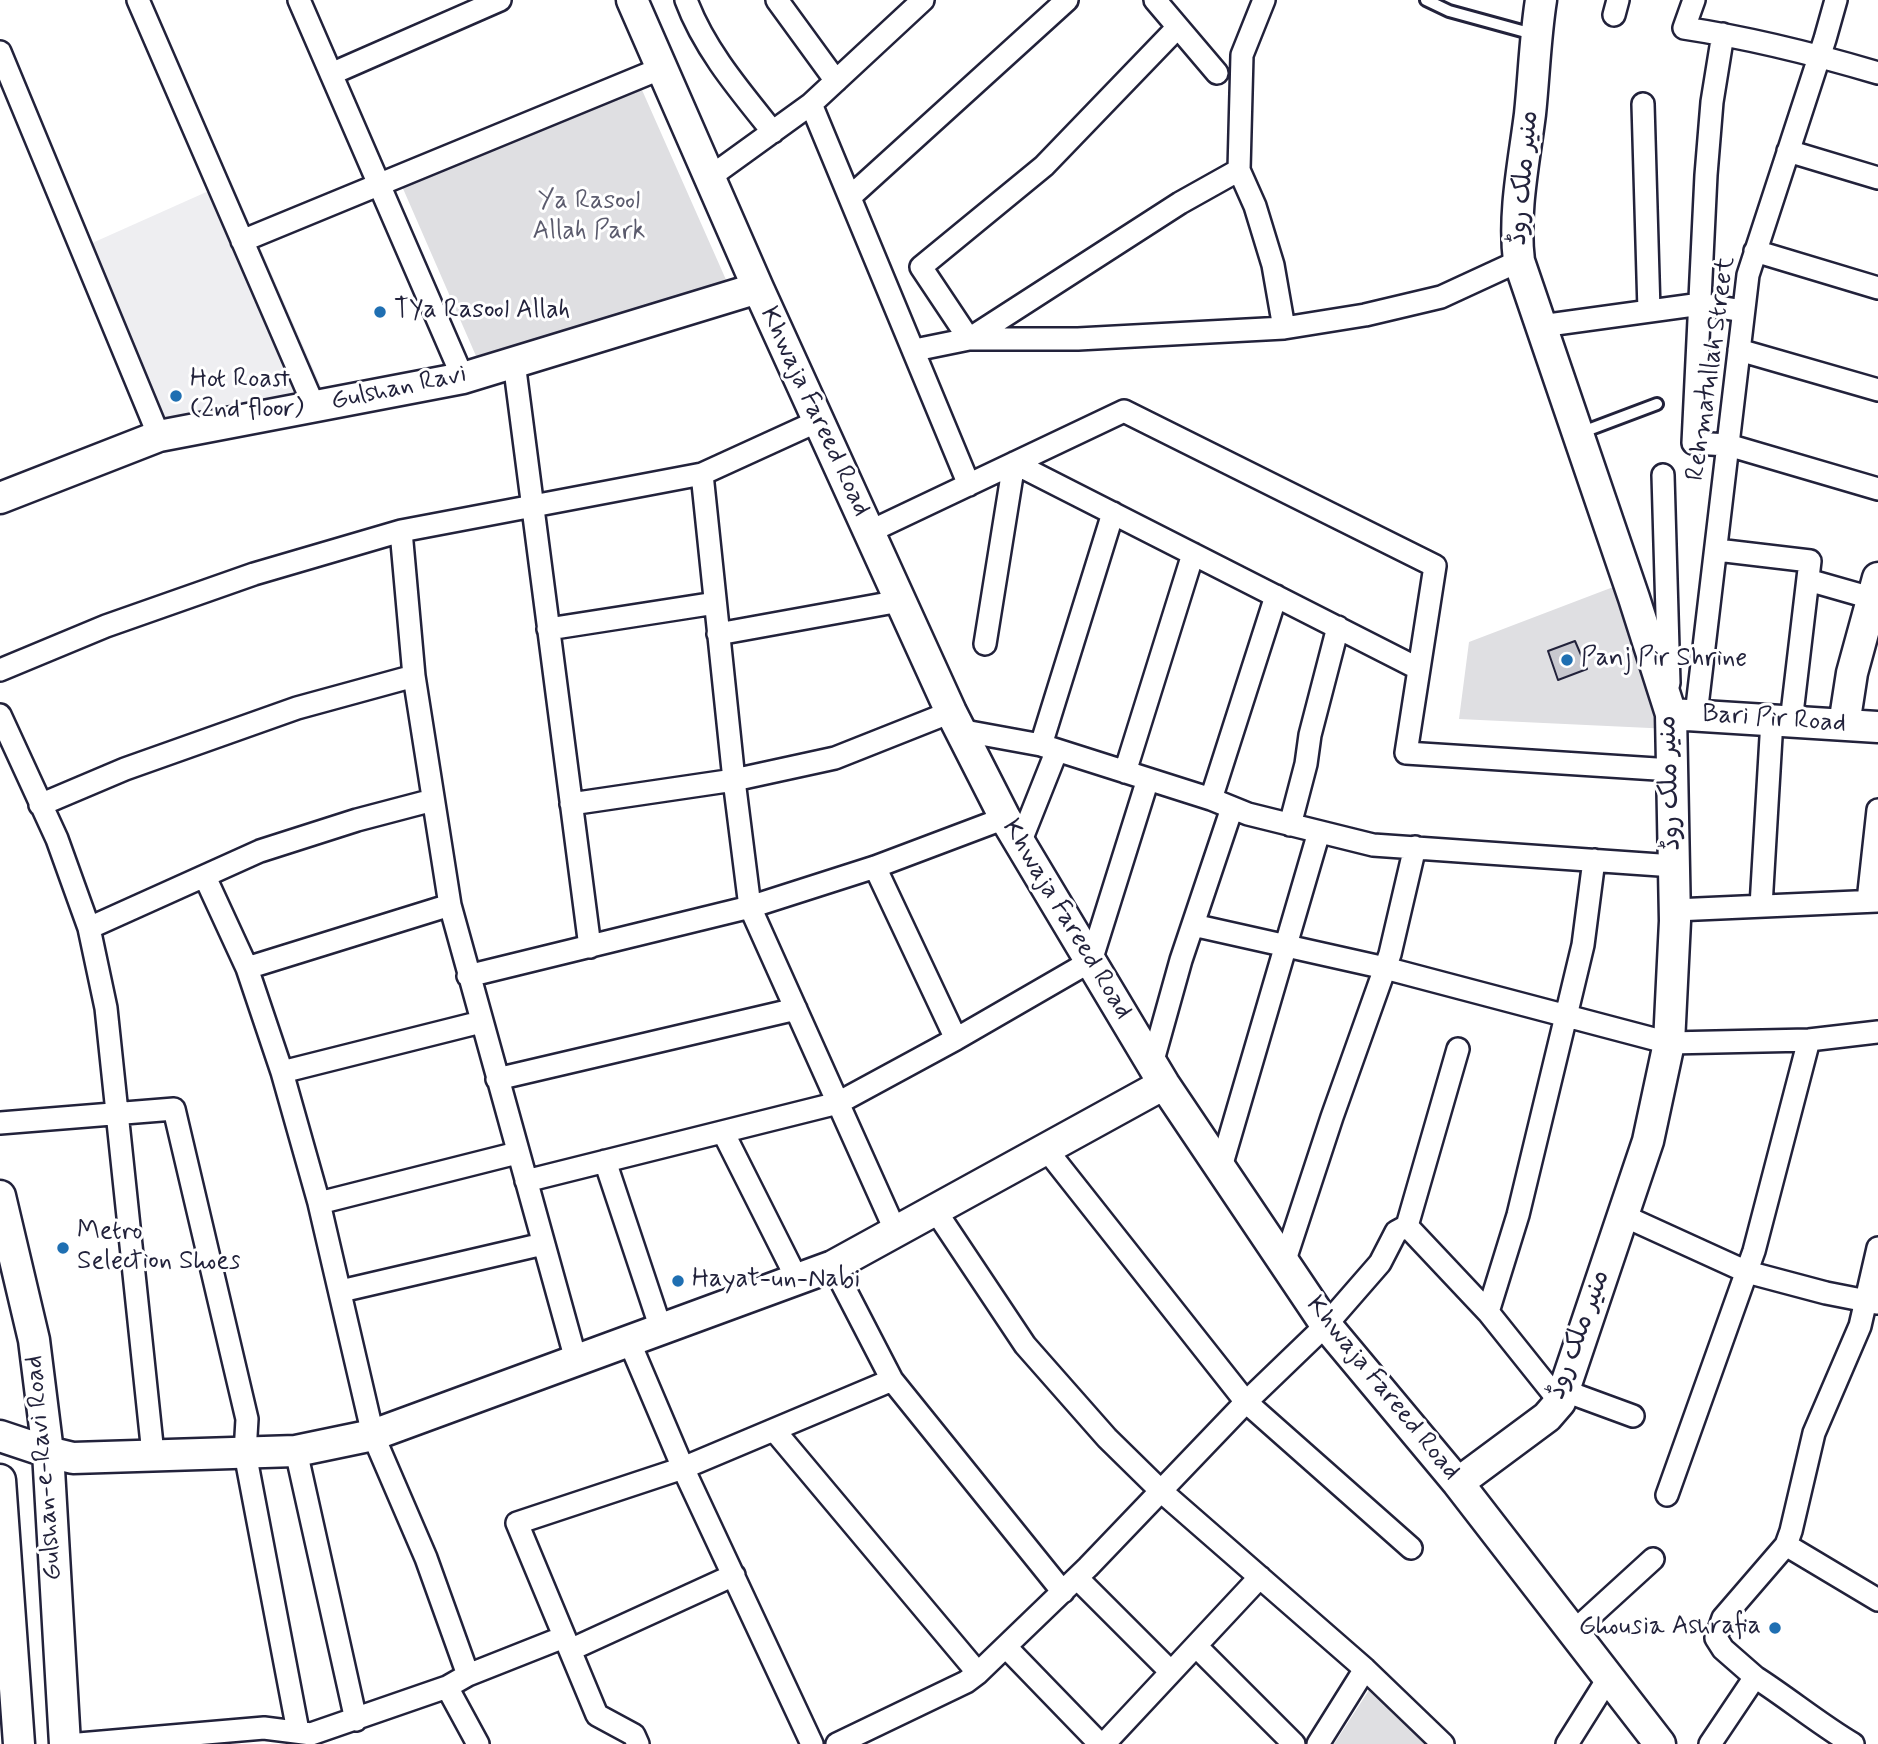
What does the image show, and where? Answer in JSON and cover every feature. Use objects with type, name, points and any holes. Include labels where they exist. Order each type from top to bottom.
[{"type":"street","points":[[138,0],[314,406]]},
{"type":"street","points":[[299,0],[463,377]]},
{"type":"street","points":[[331,74],[500,0]]},
{"type":"street","name":"Khwaja Fareed Road","points":[[632,0],[758,288],[900,601],[955,721],[1012,831],[1158,1074],[1326,1325],[1458,1483],[1660,1744]]},
{"type":"street","points":[[686,0],[704,38],[739,90],[772,132]]},
{"type":"street","points":[[776,0],[836,81]]},
{"type":"street","points":[[710,177],[811,104],[921,0]]},
{"type":"street","points":[[850,197],[1068,0]]},
{"type":"street","points":[[1155,0],[1217,73]]},
{"type":"street","points":[[1264,0],[1242,55],[1239,170],[1255,206],[1273,265],[1284,328]]},
{"type":"street","name":"منیر ملک روڈ","points":[[1458,1483],[1547,1418],[1562,1396],[1648,1141],[1670,1043],[1675,910],[1672,770],[1683,714],[1634,598],[1519,261],[1516,235],[1541,0]]},
{"type":"street","points":[[1694,0],[1684,28],[1820,55],[1878,73]]},
{"type":"street","name":"Rehmatullah Street","points":[[1683,714],[1717,550],[1748,275],[1836,0]]},
{"type":"street","points":[[968,339],[920,267],[1044,166],[1177,28]]},
{"type":"street","points":[[1723,34],[1712,102],[1706,175],[1693,443],[1728,445],[1878,489]]},
{"type":"street","points":[[0,52],[159,436]]},
{"type":"street","points":[[242,241],[662,68]]},
{"type":"street","points":[[811,104],[969,485]]},
{"type":"street","points":[[1643,104],[1649,311]]},
{"type":"street","points":[[1788,151],[1878,178]]},
{"type":"street","points":[[968,339],[1180,203],[1239,170]]},
{"type":"street","points":[[1755,251],[1878,288]]},
{"type":"street","points":[[915,351],[968,339],[1078,339],[1284,328],[1365,315],[1441,297],[1519,261]]},
{"type":"street","name":"Gulshan Ravi","points":[[0,498],[159,436],[463,377],[758,288]]},
{"type":"street","points":[[1541,326],[1701,304],[1744,311]]},
{"type":"street","points":[[1739,351],[1878,390]]},
{"type":"street","points":[[514,362],[590,947]]},
{"type":"street","points":[[869,532],[1124,411],[1435,566],[1406,753],[1672,770]]},
{"type":"street","points":[[0,670],[106,626],[254,574],[401,531],[702,474],[818,421]]},
{"type":"street","points":[[1014,463],[1419,669]]},
{"type":"street","points":[[985,644],[1014,463]]},
{"type":"street","points":[[702,474],[750,907],[896,1232]]},
{"type":"street","points":[[1663,475],[1683,714]]},
{"type":"street","points":[[468,976],[750,907],[875,867],[1012,831],[1049,748],[1113,513]]},
{"type":"street","points":[[401,531],[414,676],[450,905],[576,1360]]},
{"type":"street","points":[[1717,550],[1810,561],[1781,721],[1761,906]]},
{"type":"street","points":[[1125,772],[1193,554]]},
{"type":"street","points":[[1808,580],[1876,592],[1852,673],[1844,725]]},
{"type":"street","points":[[1211,799],[1276,596]]},
{"type":"street","points":[[719,634],[900,601]]},
{"type":"street","points":[[548,629],[715,603]]},
{"type":"street","points":[[1290,825],[1338,627]]},
{"type":"street","points":[[40,805],[125,769],[297,708],[414,676]]},
{"type":"street","name":"Bari Pir Road","points":[[1683,714],[1878,727]]},
{"type":"street","points":[[0,715],[57,839],[89,928],[106,1009],[153,1454]]},
{"type":"street","points":[[571,804],[734,780],[835,758],[955,721],[1148,779],[1248,814],[1373,845],[1674,866]]},
{"type":"street","points":[[526,1181],[838,1103],[1091,961],[1148,779]]},
{"type":"street","points":[[89,928],[260,851],[357,820],[433,800]]},
{"type":"street","points":[[0,1436],[73,1458],[296,1451],[373,1435],[833,1266],[1046,1149],[1158,1074],[1193,925],[1232,808]]},
{"type":"street","points":[[1675,910],[1873,901],[1878,810]]},
{"type":"street","points":[[1221,1167],[1319,832]]},
{"type":"street","points":[[1284,1263],[1385,968],[1415,847]]},
{"type":"street","points":[[1488,1312],[1518,1215],[1583,945],[1594,860]]},
{"type":"street","points":[[875,867],[956,1039]]},
{"type":"street","points":[[205,877],[247,968],[282,1072],[319,1203],[373,1435],[426,1558],[468,1675]]},
{"type":"street","points":[[247,968],[450,905]]},
{"type":"street","points":[[1193,925],[1385,968],[1670,1043],[1809,1040],[1878,1032]]},
{"type":"street","points":[[497,1079],[796,1009]]},
{"type":"street","points":[[282,1072],[481,1022]]},
{"type":"street","points":[[1667,1495],[1747,1272],[1809,1040]]},
{"type":"street","points":[[836,1744],[978,1674],[1070,1585],[1246,1402],[1326,1325],[1380,1263],[1396,1233],[1407,1226],[1458,1049]]},
{"type":"street","points":[[0,1123],[174,1109],[247,1419],[245,1453],[308,1737]]},
{"type":"street","points":[[723,1132],[798,1281]]},
{"type":"street","points":[[1046,1149],[1246,1402],[1411,1548]]},
{"type":"street","points":[[319,1203],[517,1153]]},
{"type":"street","points":[[606,1161],[661,1329]]},
{"type":"street","name":"Gulshan-e-Ravi Road","points":[[0,1196],[34,1340],[48,1452],[65,1744]]},
{"type":"street","points":[[935,1210],[1025,1345],[1107,1438],[1161,1490],[1365,1669],[1443,1744]]},
{"type":"street","points":[[1622,1215],[1747,1272],[1872,1303]]},
{"type":"street","points":[[1407,1226],[1562,1396],[1633,1416]]},
{"type":"street","points":[[341,1291],[543,1244]]},
{"type":"street","points":[[1853,1744],[1755,1677],[1723,1649],[1716,1637],[1723,1618],[1786,1545],[1814,1433],[1872,1303],[1878,1248]]},
{"type":"street","points":[[833,1266],[892,1380],[1070,1585],[1171,1672]]},
{"type":"street","points":[[629,1341],[683,1468],[812,1744]]},
{"type":"street","points":[[638,1744],[634,1735],[597,1715],[517,1523],[683,1468],[892,1380]]},
{"type":"street","points":[[774,1430],[978,1674]]},
{"type":"street","points":[[296,1451],[356,1720]]},
{"type":"street","name":"Gulshan-e-Ravi Road","points":[[0,1480],[19,1744]]},
{"type":"street","points":[[1786,1545],[1878,1600]]},
{"type":"street","points":[[1573,1632],[1653,1559]]},
{"type":"street","points":[[79,1744],[264,1736],[308,1737],[447,1687],[468,1675],[567,1644],[734,1575]]},
{"type":"street","points":[[1006,1647],[1102,1744],[1260,1577]]},
{"type":"street","points":[[1196,1646],[1294,1744]]},
{"type":"street","points":[[1318,1744],[1365,1669]]},
{"type":"street","points":[[1567,1744],[1609,1677]]},
{"type":"street","points":[[1710,1744],[1755,1677]]},
{"type":"street","points":[[447,1687],[478,1744]]},
{"type":"lane","points":[[1426,0],[1449,11],[1536,34]]},
{"type":"lane","points":[[1578,434],[1657,404]]},
{"type":"shaded area","points":[[231,181],[329,405],[159,436],[81,248]]},
{"type":"green space","name":"Ya Rasool Allah Park","points":[[642,90],[727,282],[476,356],[401,184]]},
{"type":"green space","points":[[1629,581],[1671,729],[1459,719],[1469,642]]},
{"type":"green space","points":[[1371,1687],[1431,1744],[1334,1744]]},
{"type":"building","name":"Panj Pir Shrine","points":[[1575,641],[1587,669],[1558,680],[1548,651]]},
{"type":"place","name":"TYa Rasool Allah","points":[[380,312]]},
{"type":"place","name":"Hot Roast (2nd floor)","points":[[176,396]]},
{"type":"place","name":"Panj Pir Shrine","points":[[1567,660]]},
{"type":"place","name":"Metro Selection Shoes","points":[[63,1248]]},
{"type":"place","name":"Hayat-un-Nabi","points":[[678,1281]]},
{"type":"place","name":"Ghousia Ashrafia","points":[[1775,1628]]}]
